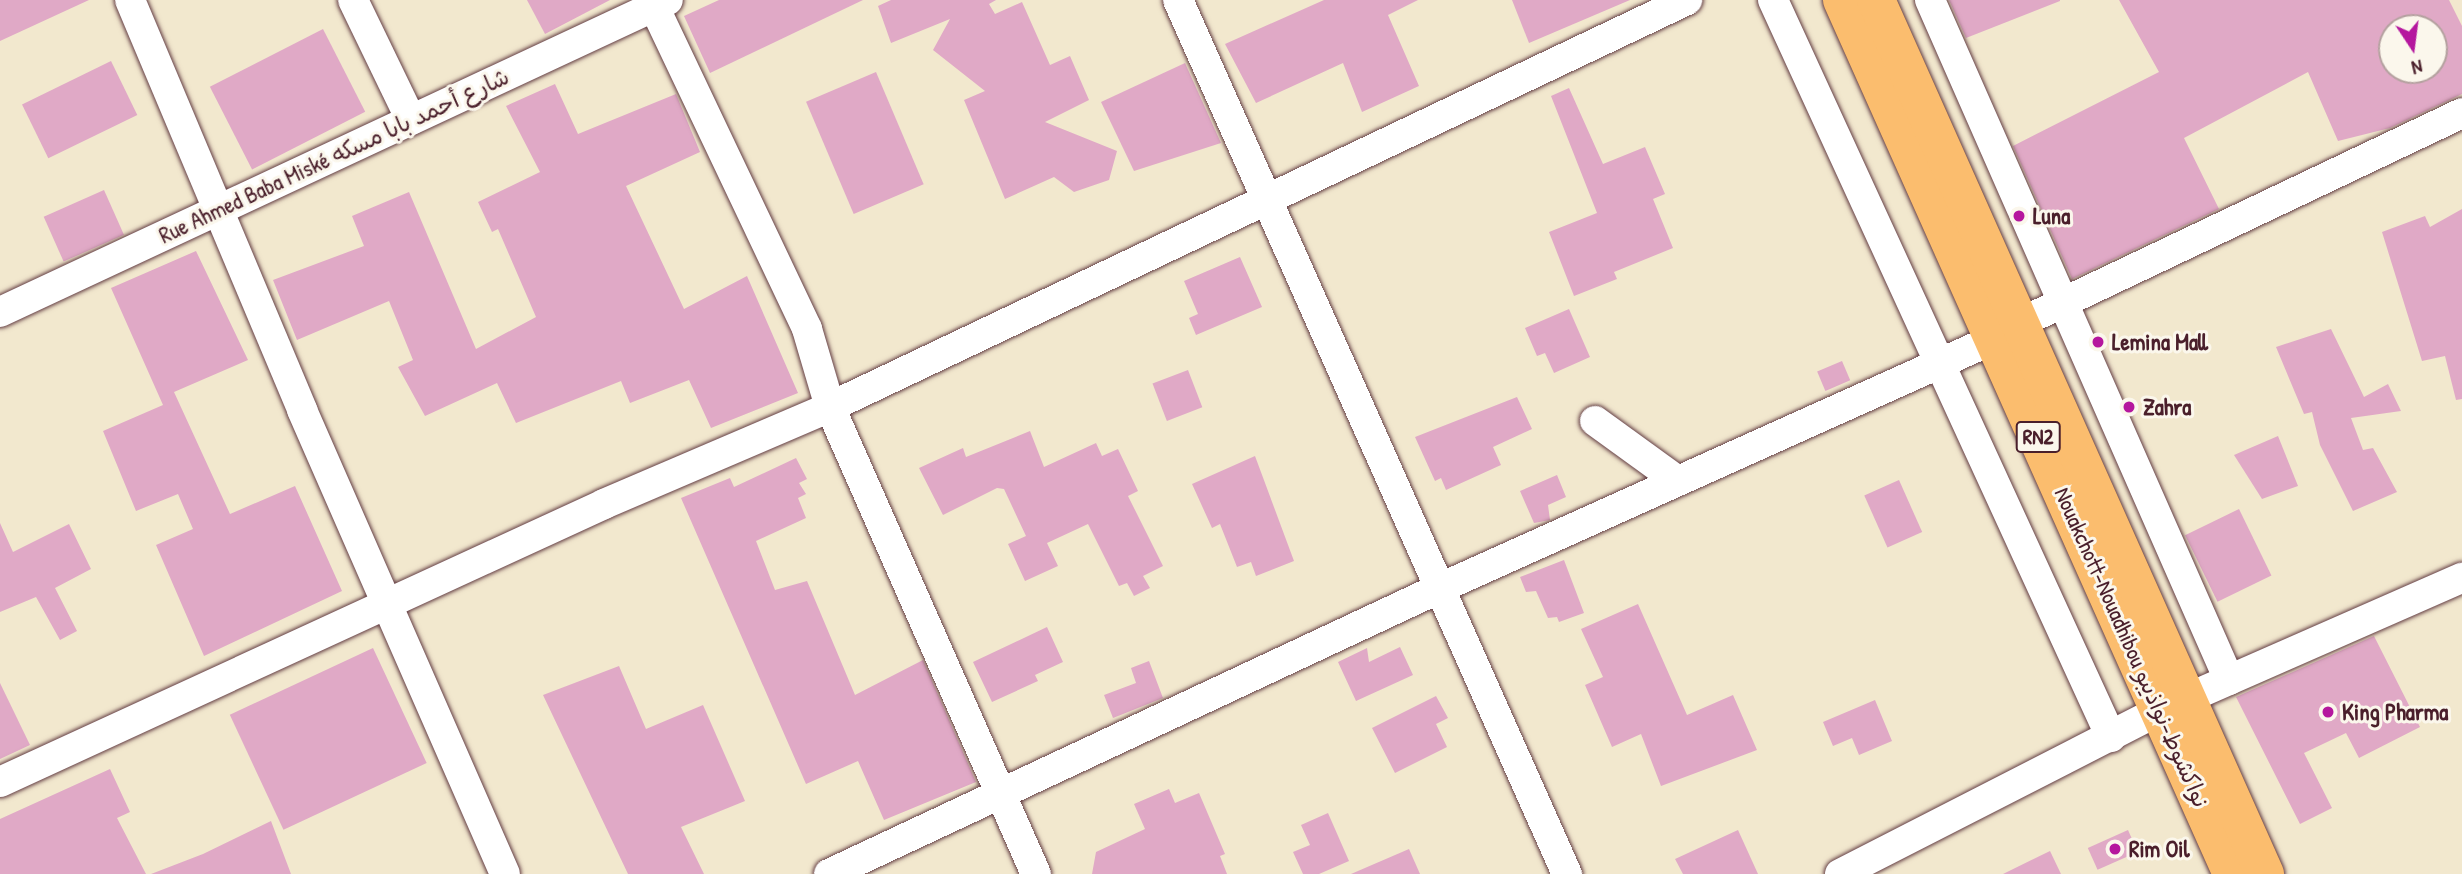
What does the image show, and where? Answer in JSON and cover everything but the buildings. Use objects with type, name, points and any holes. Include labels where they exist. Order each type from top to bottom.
[{"type":"highway","name":"Nouakchott-Nouadhibou نواكشوط-نواذيبو","points":[[1842,0],[2007,331],[2174,704],[2265,874]]},
{"type":"highway","name":"Nouakchott-Nouadhibou نواكشوط-نواذيبو","points":[[1876,0],[2007,331]]},
{"type":"highway","name":"Nouakchott-Nouadhibou نواكشوط-نواذيبو","points":[[2174,704],[2232,874]]},
{"type":"street","points":[[130,0],[216,211],[505,874]]},
{"type":"street","points":[[353,0],[411,120]]},
{"type":"street","points":[[1178,0],[1567,874]]},
{"type":"street","points":[[0,782],[386,603],[830,407],[1266,197],[1687,0]]},
{"type":"street","points":[[1773,0],[1942,363],[2111,737]]},
{"type":"street","points":[[1930,0],[2229,680]]},
{"type":"street","points":[[658,2],[807,329],[830,407],[1036,874]]},
{"type":"street","name":"Rue Ahmed Baba Miské شارع أحمد بابا مسكه","points":[[0,312],[658,2]]},
{"type":"street","points":[[829,874],[1438,589],[1942,363],[2061,303],[2462,114]]},
{"type":"street","points":[[1595,421],[1678,481]]},
{"type":"street","points":[[1840,874],[2174,704],[2462,578]]},
{"type":"place","name":"Luna","points":[[2019,216]]},
{"type":"place","name":"Lemina Mall","points":[[2098,342]]},
{"type":"place","name":"Zahra","points":[[2129,407]]},
{"type":"place","name":"King Pharma","points":[[2328,712]]},
{"type":"place","name":"Rim Oil","points":[[2115,849]]}]
